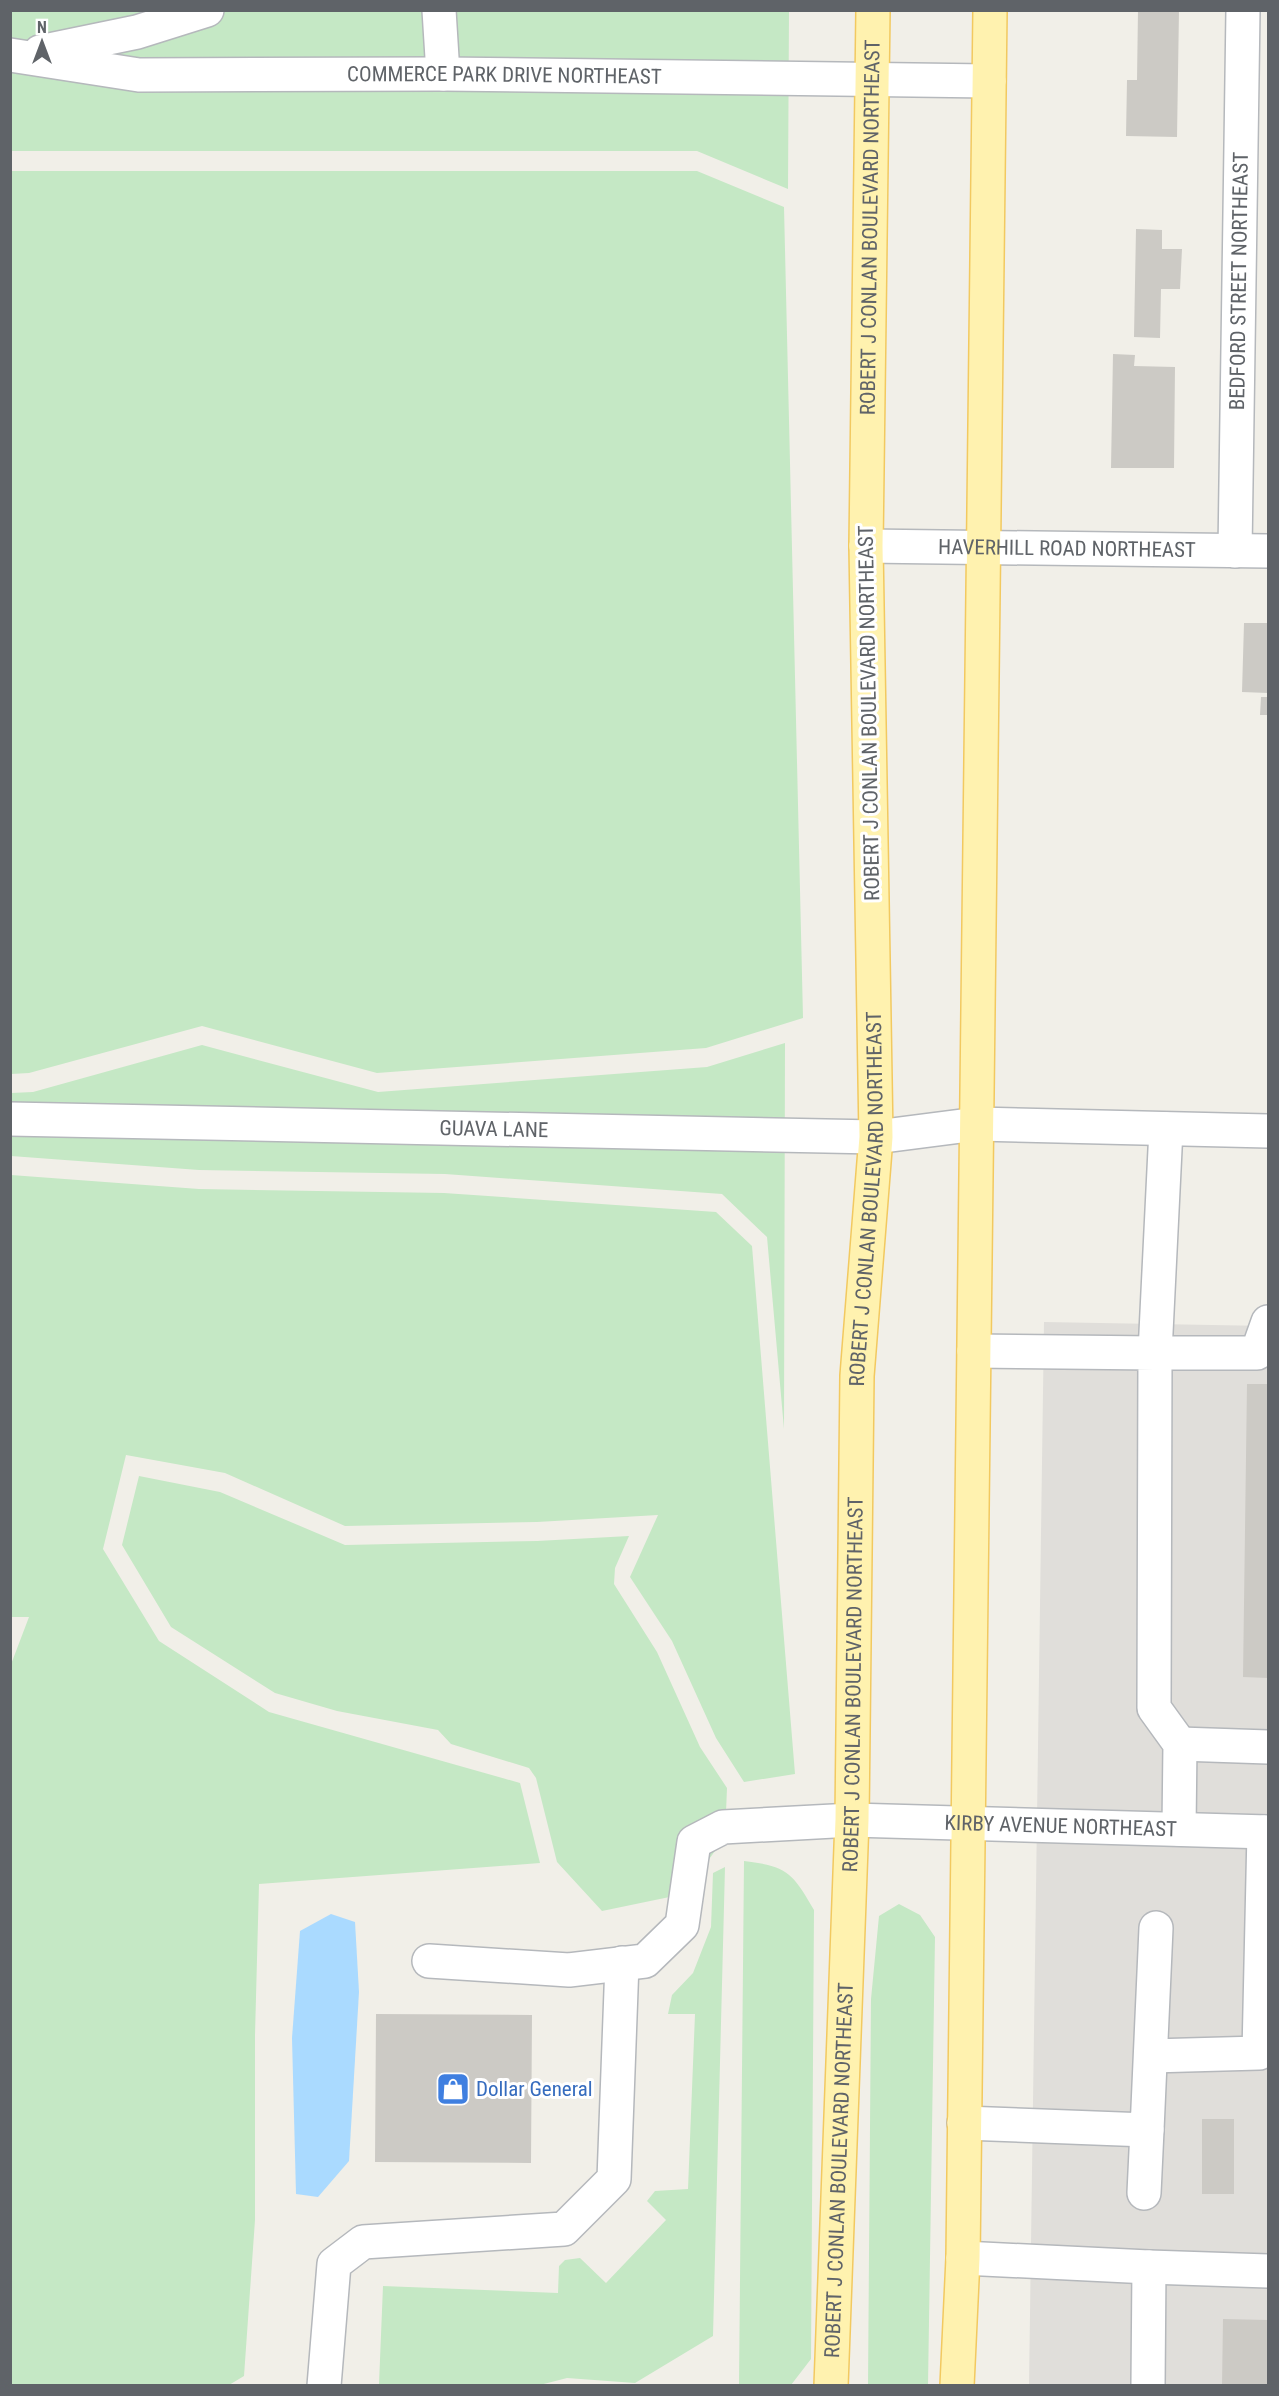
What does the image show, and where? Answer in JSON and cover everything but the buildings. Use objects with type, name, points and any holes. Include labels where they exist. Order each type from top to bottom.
[{"type":"main road","name":"ROBERT J CONLAN BOULEVARD NORTHEAST","points":[[831,2385],[852,1820],[857,1376],[876,1137],[866,546],[873,10]]},
{"type":"main road","points":[[957,2385],[963,2258],[977,1124],[981,549],[990,10]]},
{"type":"street","name":"COMMERCE PARK DRIVE NORTHEAST","points":[[16,55],[137,32],[207,10]]},
{"type":"street","points":[[439,10],[443,74]]},
{"type":"street","name":"BEDFORD STREET NORTHEAST","points":[[1235,551],[1255,166],[1243,10]]},
{"type":"street","name":"COMMERCE PARK DRIVE NORTHEAST","points":[[16,55],[139,75],[443,74],[989,81]]},
{"type":"street","name":"HAVERHILL ROAD NORTHEAST","points":[[866,546],[1269,551]]},
{"type":"street","name":"GUAVA LANE","points":[[10,1119],[876,1137],[977,1124],[1269,1131]]},
{"type":"street","points":[[1166,1129],[1155,1353],[1154,1708],[1180,1744],[1179,1829]]},
{"type":"street","points":[[974,1352],[1263,1353],[1269,1322]]},
{"type":"street","points":[[1180,1744],[1269,1747]]},
{"type":"street","name":"KIRBY AVENUE NORTHEAST","points":[[622,1963],[645,1961],[682,1925],[694,1842],[723,1827],[852,1820],[1266,1832]]},
{"type":"street","points":[[1151,2055],[1264,2051],[1266,1832]]},
{"type":"street","points":[[1144,2193],[1156,1928]]},
{"type":"street","points":[[324,2385],[334,2264],[363,2242],[564,2229],[614,2179],[622,1963],[569,1970],[429,1961]]},
{"type":"street","points":[[964,2123],[1147,2130]]},
{"type":"street","points":[[963,2258],[1269,2271]]},
{"type":"street","points":[[1148,2385],[1149,2267]]},
{"type":"shaded area","points":[[1044,1322],[1268,1326],[1268,2385],[1029,2386]]},
{"type":"green space","points":[[11,11],[789,11],[788,189],[697,151],[11,151]]},
{"type":"green space","points":[[11,171],[697,171],[784,207],[803,1018],[706,1048],[377,1073],[202,1026],[29,1073],[11,1074]]},
{"type":"green space","points":[[785,1043],[784,1429],[767,1237],[722,1194],[445,1174],[199,1170],[11,1156],[11,1093],[33,1092],[202,1045],[378,1092],[707,1067]]},
{"type":"green space","points":[[11,1175],[199,1189],[444,1193],[716,1212],[752,1246],[795,1774],[744,1782],[716,1738],[672,1641],[630,1577],[658,1515],[537,1522],[345,1526],[225,1473],[126,1455],[103,1549],[159,1641],[269,1712],[520,1783],[540,1863],[259,1884],[255,2035],[255,2220],[244,2376],[229,2385],[11,2385],[10,1667],[29,1617],[10,1617]]},
{"type":"green space","points":[[139,1476],[220,1492],[345,1545],[537,1541],[629,1536],[615,1568],[614,1584],[657,1652],[700,1747],[727,1788],[725,1837],[684,1894],[602,1911],[557,1862],[536,1778],[529,1768],[451,1744],[438,1730],[337,1711],[275,1693],[171,1627],[122,1545]]},
{"type":"green space","points":[[744,1861],[780,1869],[800,1887],[814,1910],[811,2359],[791,2385],[739,2385]]},
{"type":"green space","points":[[725,1867],[713,2336],[635,2383],[567,2378],[536,2386],[379,2384],[383,2286],[558,2293],[559,2266],[565,2260],[580,2258],[606,2283],[666,2220],[647,2201],[655,2191],[688,2189],[695,2014],[668,2014],[672,1995],[693,1973],[711,1927],[713,1873]]},
{"type":"green space","points":[[899,1904],[920,1915],[935,1937],[928,2385],[868,2385],[871,1999],[879,1916]]},
{"type":"water","points":[[331,1914],[355,1922],[359,1992],[349,2161],[318,2197],[296,2194],[292,2038],[300,1931]]},
{"type":"place","name":"Dollar General","points":[[453,2089]]}]
